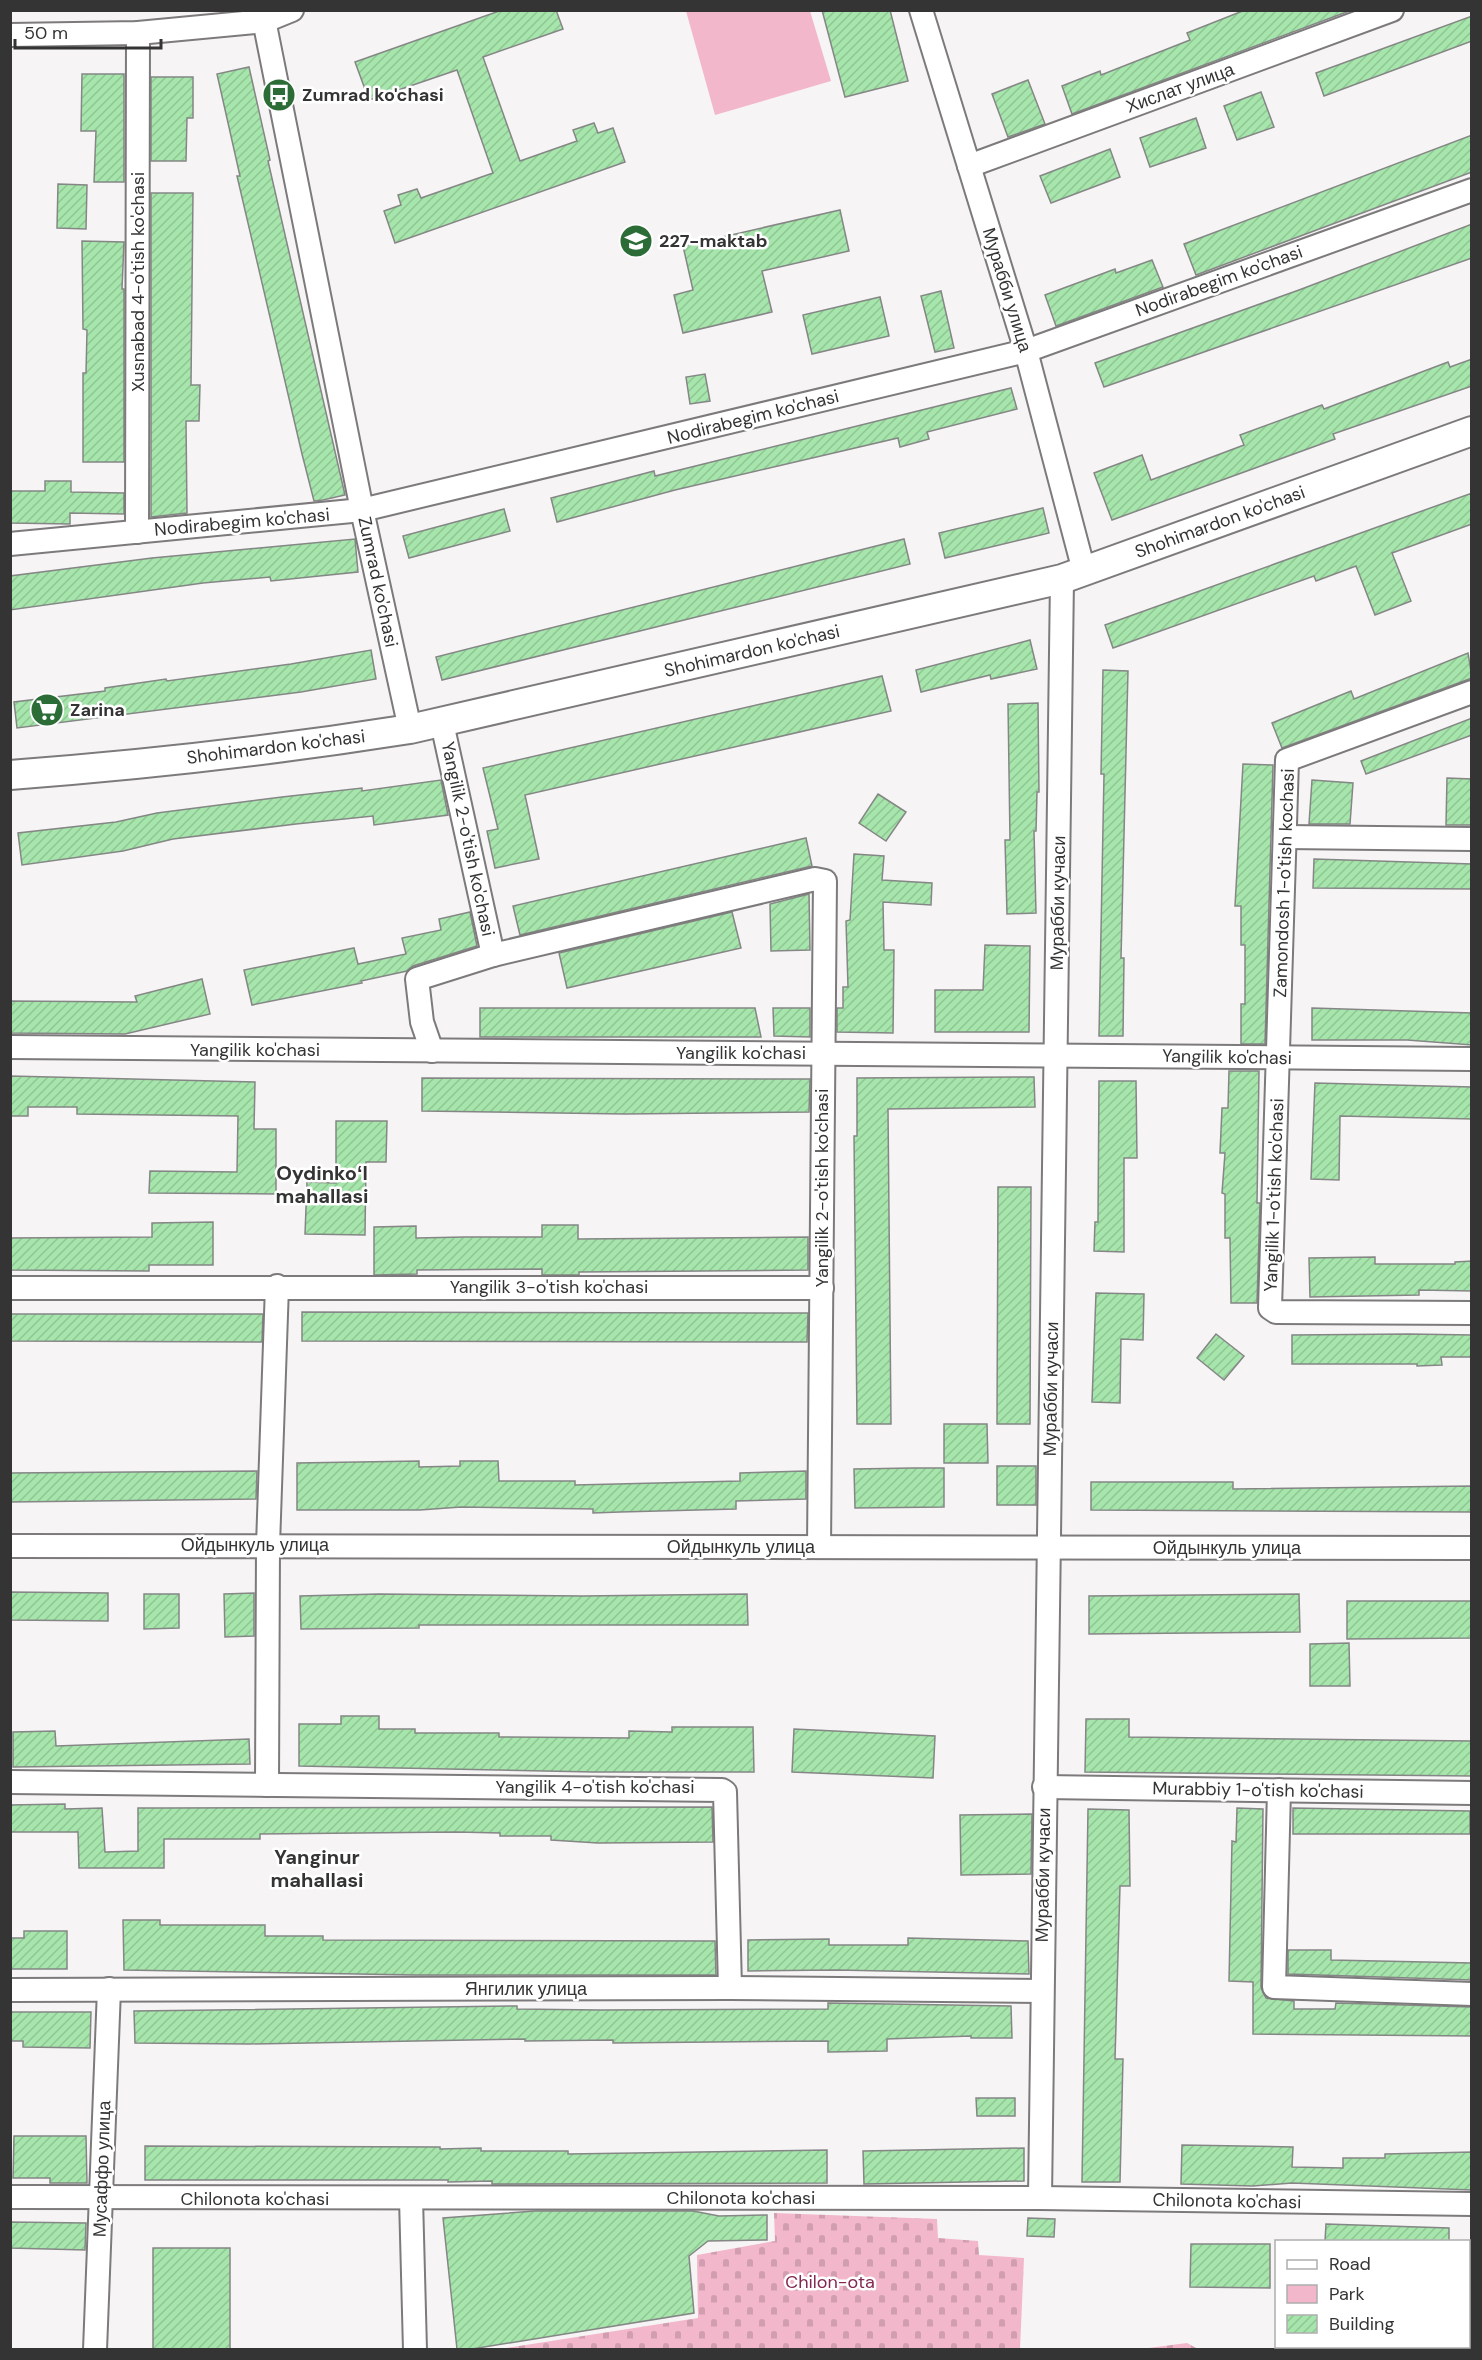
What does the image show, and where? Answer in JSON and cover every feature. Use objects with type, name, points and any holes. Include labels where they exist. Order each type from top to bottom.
[{"type":"main road","name":"Shohimardon ko'chasi","points":[[10,775],[263,751],[442,723],[1073,575],[1472,431]]},
{"type":"street","points":[[10,34],[138,33],[292,10]]},
{"type":"street","name":"Мурабби улица","points":[[921,10],[1026,351],[1073,575]]},
{"type":"street","name":"Хислат улица","points":[[969,166],[1392,10]]},
{"type":"street","name":"Zumrad ko'chasi","points":[[263,16],[362,510],[410,729]]},
{"type":"street","name":"Xusnabad 4-o'tish ko'chasi","points":[[137,532],[138,33]]},
{"type":"street","name":"Nodirabegim ko'chasi","points":[[10,544],[362,510],[1026,351],[1472,190]]},
{"type":"street","name":"Мурабби кучаси","points":[[1040,2198],[1055,1056],[1073,575]]},
{"type":"street","name":"Zamondosh 1-o'tish kochasi","points":[[1279,1058],[1287,760],[1472,692]]},
{"type":"street","name":"Yangilik 2-o'tish ko'chasi","points":[[442,723],[494,955]]},
{"type":"street","points":[[1285,837],[1472,839]]},
{"type":"street","name":"Yangilik 2-o'tish ko'chasi","points":[[432,1051],[422,1022],[417,979],[494,955],[822,879],[825,881],[819,1547]]},
{"type":"street","name":"Yangilik ko'chasi","points":[[10,1047],[1472,1059]]},
{"type":"street","name":"Yangilik 1-o'tish ko'chasi","points":[[1279,1058],[1271,1311],[1472,1314]]},
{"type":"street","points":[[267,1785],[268,1545],[277,1286]]},
{"type":"street","name":"Yangilik 3-o'tish ko'chasi","points":[[10,1288],[277,1286],[822,1288]]},
{"type":"street","name":"Ойдынкуль улица","points":[[10,1546],[1472,1548]]},
{"type":"street","name":"Yangilik 4-o'tish ko'chasi","points":[[10,1782],[722,1790],[725,1792],[730,1988]]},
{"type":"street","name":"Murabbiy 1-o'tish ko'chasi","points":[[1044,1787],[1472,1793]]},
{"type":"street","points":[[1279,1790],[1274,1988],[1472,1994]]},
{"type":"street","name":"Янгилик улица","points":[[10,1990],[730,1988],[1042,1991]]},
{"type":"street","name":"Мусаффо улица","points":[[96,2349],[109,1989]]},
{"type":"street","name":"Chilonota ko'chasi","points":[[10,2197],[100,2200],[1040,2198],[1472,2204]]},
{"type":"street","points":[[411,2198],[415,2349]]},
{"type":"green space","points":[[686,11],[810,11],[831,81],[715,115]]},
{"type":"green space","name":"Chilon-ota","points":[[774,2213],[937,2219],[938,2238],[978,2241],[979,2255],[1024,2258],[1020,2349],[500,2349],[698,2318],[697,2255],[775,2241]]},
{"type":"green space","points":[[1187,2343],[1198,2349],[1141,2349]]},
{"type":"building","points":[[502,10],[556,10],[563,29],[483,57],[520,161],[577,141],[573,130],[594,123],[598,133],[613,128],[625,162],[395,243],[384,211],[401,205],[398,195],[417,189],[421,198],[493,173],[457,70],[369,100],[355,62]]},
{"type":"building","points":[[822,10],[890,10],[908,81],[845,97]]},
{"type":"building","points":[[1245,10],[1352,10],[1072,114],[1062,86],[1100,71],[1101,75],[1190,40],[1187,33]]},
{"type":"building","points":[[1472,16],[1472,41],[1324,96],[1316,73]]},
{"type":"building","points":[[249,67],[270,160],[268,161],[345,495],[323,500],[314,501],[302,454],[237,176],[240,176],[217,74]]},
{"type":"building","points":[[82,74],[124,74],[124,182],[94,182],[96,131],[81,131]]},
{"type":"building","points":[[151,77],[193,77],[193,118],[187,118],[186,161],[151,161]]},
{"type":"building","points":[[1028,80],[1045,124],[1008,137],[992,94]]},
{"type":"building","points":[[1261,92],[1274,127],[1237,140],[1224,106]]},
{"type":"building","points":[[1196,118],[1206,148],[1150,167],[1140,138]]},
{"type":"building","points":[[1472,135],[1472,172],[1196,275],[1184,244]]},
{"type":"building","points":[[1110,149],[1120,177],[1051,203],[1040,176]]},
{"type":"building","points":[[58,184],[87,185],[86,229],[57,228]]},
{"type":"building","points":[[151,193],[193,193],[191,385],[200,385],[199,421],[186,421],[187,513],[151,517]]},
{"type":"building","points":[[840,210],[849,251],[762,271],[772,312],[683,333],[674,295],[693,290],[683,246]]},
{"type":"building","points":[[1472,224],[1472,258],[1104,387],[1095,363],[1299,290]]},
{"type":"building","points":[[82,241],[124,242],[122,289],[124,289],[124,462],[83,462],[83,373],[86,373],[87,330],[83,329]]},
{"type":"building","points":[[1152,260],[1163,287],[1056,326],[1045,295],[1115,269],[1116,273]]},
{"type":"building","points":[[941,291],[954,348],[935,352],[921,296]]},
{"type":"building","points":[[880,297],[889,336],[812,354],[803,315]]},
{"type":"building","points":[[1472,359],[1472,386],[1333,434],[1335,439],[1112,520],[1094,473],[1142,455],[1151,480],[1244,445],[1240,435],[1322,405],[1324,409],[1448,362],[1450,367]]},
{"type":"building","points":[[705,374],[710,401],[690,404],[686,377]]},
{"type":"building","points":[[1011,388],[1017,409],[927,432],[929,439],[900,447],[898,438],[675,490],[557,522],[551,498],[654,471],[655,476]]},
{"type":"building","points":[[45,481],[71,481],[71,492],[124,493],[124,514],[70,513],[70,524],[10,523],[10,491],[45,491]]},
{"type":"building","points":[[1472,493],[1472,524],[1392,553],[1411,601],[1375,615],[1356,566],[1316,581],[1314,576],[1113,648],[1105,625]]},
{"type":"building","points":[[1043,508],[1049,533],[945,558],[939,533]]},
{"type":"building","points":[[504,509],[510,531],[409,558],[403,536]]},
{"type":"building","points":[[355,539],[358,572],[271,581],[270,577],[203,583],[10,610],[10,576],[152,558]]},
{"type":"building","points":[[904,539],[910,564],[442,680],[436,657]]},
{"type":"building","points":[[1030,640],[1037,669],[991,679],[990,675],[921,692],[916,670]]},
{"type":"building","points":[[371,650],[376,679],[301,692],[17,728],[14,702],[105,691],[105,688],[166,679],[167,681],[291,664]]},
{"type":"building","points":[[1468,653],[1472,678],[1282,748],[1272,723],[1351,691],[1354,699]]},
{"type":"building","points":[[1103,670],[1128,671],[1121,958],[1124,958],[1123,1036],[1099,1036],[1104,774],[1101,774]]},
{"type":"building","points":[[882,676],[891,711],[525,795],[539,859],[495,868],[487,831],[498,829],[483,768]]},
{"type":"building","points":[[1038,703],[1039,792],[1037,792],[1036,831],[1034,831],[1036,913],[1007,914],[1005,840],[1010,840],[1008,704]]},
{"type":"building","points":[[1472,718],[1472,735],[1366,774],[1361,761]]},
{"type":"building","points":[[1243,764],[1273,765],[1265,1044],[1241,1044],[1241,1004],[1245,1004],[1245,945],[1241,945],[1241,906],[1235,906]]},
{"type":"building","points":[[1447,778],[1472,779],[1472,825],[1446,825]]},
{"type":"building","points":[[441,780],[448,815],[374,825],[373,816],[296,824],[173,839],[123,851],[22,865],[18,833],[116,822],[157,813],[282,797],[362,788],[362,791]]},
{"type":"building","points":[[1312,780],[1353,783],[1350,824],[1309,824]]},
{"type":"building","points":[[878,794],[906,812],[886,841],[859,823]]},
{"type":"building","points":[[806,838],[812,866],[520,935],[513,906]]},
{"type":"building","points":[[854,854],[884,856],[882,880],[932,883],[931,905],[883,902],[884,950],[894,950],[893,1033],[837,1032],[837,1008],[843,1008],[843,987],[848,987],[846,921],[850,920]]},
{"type":"building","points":[[1314,859],[1472,864],[1472,889],[1313,888]]},
{"type":"building","points":[[809,894],[810,950],[771,951],[770,904]]},
{"type":"building","points":[[470,912],[477,946],[413,966],[407,971],[361,981],[362,983],[252,1005],[244,970],[354,948],[358,964],[406,954],[402,938],[441,930],[439,919]]},
{"type":"building","points":[[732,912],[741,948],[567,988],[559,953]]},
{"type":"building","points":[[985,945],[1030,946],[1029,1032],[935,1032],[935,990],[983,990]]},
{"type":"building","points":[[202,979],[210,1014],[125,1034],[10,1033],[10,1001],[137,1002],[135,996]]},
{"type":"building","points":[[480,1008],[755,1008],[761,1037],[480,1037]]},
{"type":"building","points":[[773,1008],[810,1008],[810,1037],[774,1036]]},
{"type":"building","points":[[1312,1008],[1472,1013],[1472,1045],[1407,1040],[1312,1040]]},
{"type":"building","points":[[1229,1071],[1259,1071],[1257,1203],[1260,1203],[1257,1303],[1231,1303],[1230,1238],[1225,1238],[1225,1194],[1222,1193],[1225,1153],[1220,1153],[1222,1108],[1228,1108]]},
{"type":"building","points":[[10,1076],[255,1082],[254,1129],[276,1129],[276,1194],[149,1193],[150,1171],[237,1172],[238,1116],[77,1114],[77,1107],[28,1107],[28,1116],[10,1116]]},
{"type":"building","points":[[1034,1077],[1035,1107],[888,1109],[891,1424],[857,1424],[854,1136],[857,1136],[857,1078]]},
{"type":"building","points":[[422,1078],[810,1079],[809,1112],[625,1114],[422,1111]]},
{"type":"building","points":[[1099,1081],[1136,1081],[1137,1158],[1124,1158],[1124,1252],[1094,1251],[1095,1222],[1098,1222]]},
{"type":"building","points":[[1315,1083],[1472,1087],[1472,1119],[1340,1116],[1339,1180],[1311,1179]]},
{"type":"building","points":[[336,1121],[387,1121],[386,1162],[366,1162],[365,1235],[305,1234],[307,1182],[336,1183]]},
{"type":"building","points":[[998,1187],[1031,1187],[1030,1424],[997,1424]]},
{"type":"building","points":[[213,1222],[213,1265],[149,1265],[149,1271],[10,1270],[10,1238],[152,1237],[152,1223]]},
{"type":"building","points":[[542,1225],[578,1225],[578,1239],[808,1237],[808,1270],[579,1272],[579,1275],[542,1275],[542,1269],[417,1270],[417,1274],[374,1275],[374,1227],[416,1226],[416,1238],[542,1237]]},
{"type":"building","points":[[1375,1257],[1375,1264],[1455,1264],[1455,1262],[1472,1261],[1472,1291],[1419,1290],[1419,1295],[1310,1297],[1309,1258]]},
{"type":"building","points":[[1096,1293],[1144,1294],[1143,1340],[1121,1339],[1120,1403],[1092,1402]]},
{"type":"building","points":[[302,1312],[808,1313],[807,1342],[302,1341]]},
{"type":"building","points":[[10,1314],[263,1314],[262,1342],[10,1341]]},
{"type":"building","points":[[1216,1334],[1244,1356],[1224,1380],[1197,1358]]},
{"type":"building","points":[[1292,1335],[1472,1335],[1472,1357],[1441,1357],[1442,1365],[1417,1366],[1417,1364],[1292,1364]]},
{"type":"building","points":[[944,1424],[987,1424],[988,1463],[944,1463]]},
{"type":"building","points":[[419,1461],[419,1467],[460,1466],[460,1461],[498,1461],[499,1481],[575,1481],[575,1485],[740,1481],[740,1473],[806,1471],[806,1499],[736,1501],[736,1509],[593,1513],[593,1509],[461,1507],[420,1510],[297,1510],[297,1463]]},
{"type":"building","points":[[997,1466],[1036,1466],[1036,1505],[997,1505]]},
{"type":"building","points":[[944,1468],[944,1507],[855,1508],[854,1469]]},
{"type":"building","points":[[257,1471],[256,1499],[10,1502],[10,1473]]},
{"type":"building","points":[[1091,1482],[1233,1482],[1233,1489],[1472,1486],[1472,1512],[1091,1510]]},
{"type":"building","points":[[10,1592],[108,1593],[108,1621],[10,1620]]},
{"type":"building","points":[[254,1593],[254,1636],[225,1637],[224,1594]]},
{"type":"building","points":[[144,1594],[179,1594],[179,1628],[144,1629]]},
{"type":"building","points":[[379,1594],[582,1596],[747,1594],[748,1625],[419,1625],[419,1628],[301,1629],[300,1596]]},
{"type":"building","points":[[1299,1594],[1300,1632],[1089,1634],[1089,1596]]},
{"type":"building","points":[[1347,1601],[1472,1601],[1472,1638],[1347,1639]]},
{"type":"building","points":[[1349,1643],[1350,1686],[1310,1686],[1310,1644]]},
{"type":"building","points":[[341,1716],[379,1716],[379,1729],[415,1729],[415,1733],[499,1733],[499,1737],[629,1738],[629,1731],[672,1732],[672,1727],[753,1727],[754,1772],[593,1772],[299,1766],[299,1724],[341,1724]]},
{"type":"building","points":[[1086,1719],[1129,1719],[1129,1737],[1472,1741],[1472,1776],[1085,1772]]},
{"type":"building","points":[[794,1729],[935,1736],[933,1778],[792,1772]]},
{"type":"building","points":[[55,1731],[56,1746],[249,1739],[250,1764],[13,1767],[13,1732]]},
{"type":"building","points":[[65,1804],[65,1809],[102,1808],[105,1852],[138,1851],[138,1808],[712,1807],[713,1842],[598,1843],[551,1840],[551,1836],[500,1836],[500,1833],[457,1832],[260,1834],[260,1839],[164,1839],[164,1868],[79,1868],[78,1832],[10,1832],[10,1805]]},
{"type":"building","points":[[1237,1808],[1263,1809],[1261,1987],[1266,1998],[1294,2001],[1294,2009],[1335,2009],[1336,2003],[1472,2007],[1472,2036],[1253,2034],[1253,1982],[1229,1981],[1232,1841],[1236,1842]]},
{"type":"building","points":[[1293,1808],[1470,1811],[1470,1834],[1293,1834]]},
{"type":"building","points":[[1088,1809],[1129,1810],[1130,1886],[1120,1886],[1115,2059],[1123,2059],[1120,2182],[1082,2182]]},
{"type":"building","points":[[1032,1814],[1031,1874],[961,1875],[960,1815]]},
{"type":"building","points":[[123,1920],[160,1920],[160,1925],[265,1925],[265,1936],[323,1936],[323,1940],[715,1941],[716,1975],[417,1975],[124,1970]]},
{"type":"building","points":[[24,1931],[67,1931],[67,1969],[10,1969],[10,1938],[24,1938]]},
{"type":"building","points":[[908,1938],[1028,1941],[1029,1974],[837,1970],[748,1971],[748,1940],[829,1939],[829,1945],[908,1945]]},
{"type":"building","points":[[1288,1950],[1331,1950],[1331,1960],[1472,1963],[1472,1980],[1288,1974]]},
{"type":"building","points":[[828,2003],[1011,2006],[1012,2038],[971,2038],[971,2036],[887,2039],[887,2051],[828,2052],[828,2041],[613,2043],[613,2040],[525,2041],[525,2039],[249,2044],[135,2043],[134,2011],[517,2006],[517,2009],[600,2010],[828,2009]]},
{"type":"building","points":[[10,2012],[91,2012],[90,2048],[23,2047],[23,2041],[10,2041]]},
{"type":"building","points":[[976,2098],[1015,2098],[1015,2116],[977,2116]]},
{"type":"building","points":[[14,2136],[86,2136],[87,2183],[50,2183],[50,2178],[13,2178]]},
{"type":"building","points":[[1182,2145],[1293,2147],[1292,2167],[1343,2168],[1343,2158],[1385,2158],[1385,2154],[1472,2152],[1472,2190],[1292,2183],[1253,2186],[1181,2184]]},
{"type":"building","points":[[145,2146],[440,2147],[440,2149],[481,2148],[481,2151],[568,2151],[568,2154],[827,2150],[827,2183],[492,2184],[492,2181],[448,2182],[448,2180],[145,2180]]},
{"type":"building","points":[[1024,2148],[1024,2181],[864,2184],[863,2151]]},
{"type":"building","points":[[535,2211],[693,2211],[719,2216],[767,2215],[767,2240],[708,2241],[689,2256],[694,2313],[472,2349],[457,2349],[443,2218]]},
{"type":"building","points":[[1028,2218],[1055,2219],[1054,2237],[1027,2236]]},
{"type":"building","points":[[10,2222],[86,2223],[85,2250],[10,2248]]},
{"type":"building","points":[[1326,2224],[1449,2228],[1449,2240],[1325,2240]]},
{"type":"building","points":[[1191,2244],[1270,2244],[1270,2288],[1190,2287]]},
{"type":"building","points":[[153,2248],[230,2248],[230,2349],[153,2349]]},
{"type":"place","name":"Zumrad ko'chasi","points":[[279,95]]},
{"type":"place","name":"227-maktab","points":[[636,241]]},
{"type":"place","name":"Zarina","points":[[47,710]]},
{"type":"district","name":"Oydinkoʻl mahallasi","points":[[322,1184]]},
{"type":"district","name":"Yanginur mahallasi","points":[[317,1868]]}]
